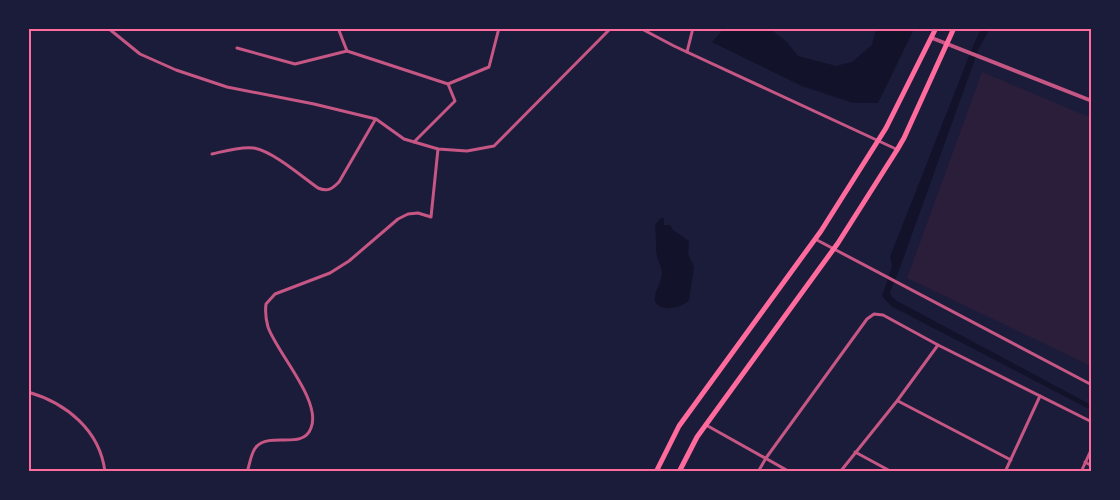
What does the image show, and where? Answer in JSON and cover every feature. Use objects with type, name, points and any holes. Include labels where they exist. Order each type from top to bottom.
[{"type":"main road","points":[[656,471],[680,426],[815,240],[877,141],[936,28]]},
{"type":"main road","points":[[680,471],[706,425],[833,250],[897,150],[954,28]]},
{"type":"street","points":[[108,28],[140,54],[176,70],[227,87],[376,119],[404,139],[438,149],[467,151],[494,146],[611,28]]},
{"type":"street","points":[[338,28],[347,51]]},
{"type":"street","points":[[237,48],[295,64],[347,51],[448,84],[489,67],[499,28]]},
{"type":"street","points":[[640,28],[897,150]]},
{"type":"street","points":[[687,52],[693,28]]},
{"type":"street","points":[[932,38],[1092,101]]},
{"type":"street","points":[[414,142],[455,101],[448,84]]},
{"type":"street","points":[[212,154],[255,148],[275,158],[318,188],[332,189],[339,182],[376,119]]},
{"type":"street","points":[[247,471],[257,445],[282,439],[300,440],[307,436],[312,428],[313,418],[295,372],[268,328],[266,304],[275,294],[330,273],[349,261],[398,219],[417,213],[431,217],[438,149]]},
{"type":"street","points":[[815,240],[1092,386]]},
{"type":"street","points":[[758,471],[867,319],[874,314],[883,315],[1092,422]]},
{"type":"street","points":[[840,471],[897,401],[938,345]]},
{"type":"street","points":[[28,392],[66,408],[83,424],[97,445],[105,471]]},
{"type":"street","points":[[1005,471],[1040,396]]},
{"type":"street","points":[[897,401],[1011,460]]},
{"type":"street","points":[[706,425],[790,471]]},
{"type":"street","points":[[1081,471],[1092,448]]},
{"type":"street","points":[[855,452],[892,471]]},
{"type":"street","points":[[1085,462],[1092,466]]},
{"type":"shaded area","points":[[721,29],[770,29],[786,41],[798,56],[836,66],[852,62],[872,45],[876,29],[914,29],[878,103],[853,103],[802,86],[712,42]]},
{"type":"shaded area","points":[[981,29],[990,29],[979,48],[890,292],[891,296],[1091,405],[1091,410],[891,306],[882,296],[892,266],[890,257]]},
{"type":"shaded area","points":[[982,72],[1091,118],[1091,366],[907,278]]},
{"type":"shaded area","points":[[661,218],[664,218],[664,225],[670,225],[673,230],[689,241],[688,254],[694,267],[689,300],[671,308],[661,307],[655,301],[662,273],[656,252],[655,225]]}]
